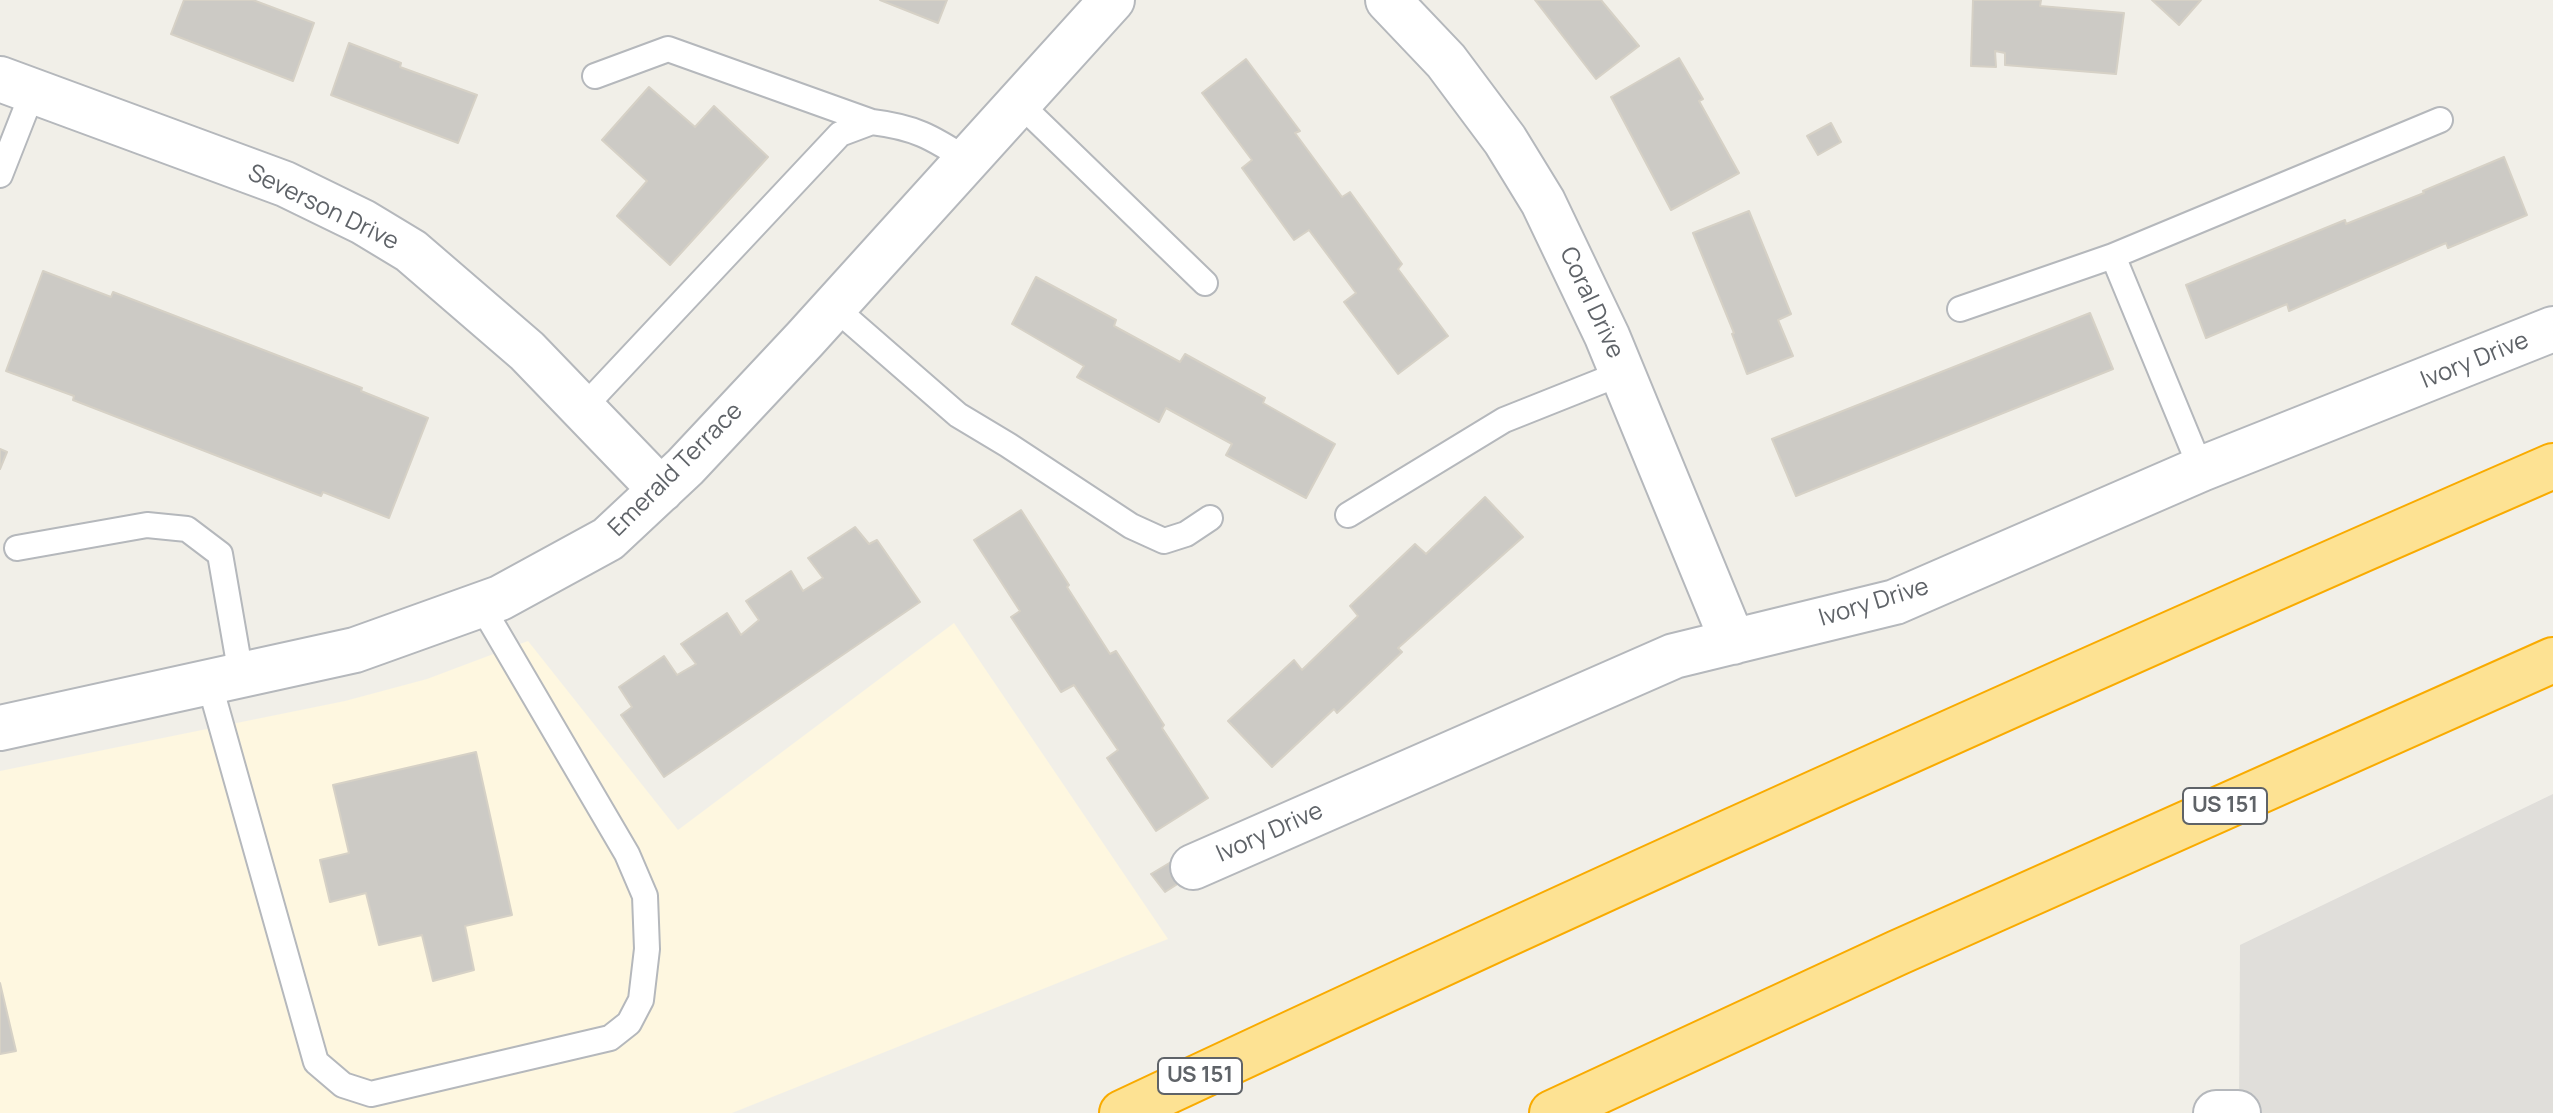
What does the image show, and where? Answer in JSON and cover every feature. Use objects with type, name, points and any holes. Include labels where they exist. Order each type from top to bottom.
[{"type":"highway","name":"US 151","points":[[1122,1113],[1430,967],[2205,618],[2553,466]]},
{"type":"highway","name":"US 151","points":[[1552,1113],[1897,953],[2553,660]]},
{"type":"highway","points":[[1593,1113],[1897,953]]},
{"type":"highway","points":[[1090,1113],[1278,1039]]},
{"type":"street","name":"Emerald Terrace","points":[[0,728],[355,650],[500,598],[608,539],[685,467],[1112,0]]},
{"type":"street","name":"Coral Drive","points":[[1388,0],[1446,61],[1505,140],[1543,202],[1607,336],[1733,642]]},
{"type":"street","name":"Severson Drive","points":[[17,85],[285,184],[363,222],[411,251],[527,351],[661,490]]},
{"type":"street","name":"Ivory Drive","points":[[1193,867],[1674,656],[1895,602],[2201,469],[2553,329]]},
{"type":"street","points":[[2216,1113],[2238,1113]]},
{"type":"lane","points":[[595,76],[668,49],[872,122],[902,125],[936,140],[967,160]]},
{"type":"lane","points":[[0,175],[17,85]]},
{"type":"lane","points":[[1019,103],[1205,283]]},
{"type":"lane","points":[[1960,309],[2113,256],[2440,120]]},
{"type":"lane","points":[[583,408],[840,134],[872,122]]},
{"type":"lane","points":[[2113,256],[2201,469]]},
{"type":"lane","points":[[834,307],[958,415],[1131,526],[1164,541],[1186,534],[1210,518]]},
{"type":"lane","points":[[1348,515],[1504,420],[1622,373]]},
{"type":"lane","points":[[17,548],[147,525],[187,529],[220,554],[225,678],[316,1062],[343,1085],[371,1094],[610,1038],[629,1023],[641,1000],[647,949],[645,896],[627,854],[481,605]]},
{"type":"shaded area","points":[[954,623],[1168,939],[732,1113],[0,1113],[0,771],[345,701],[427,679],[528,641],[678,830]]},
{"type":"shaded area","points":[[2553,794],[2553,1113],[2239,1113],[2240,945]]},
{"type":"building","points":[[184,0],[253,0],[314,23],[293,81],[171,34]]},
{"type":"building","points":[[880,0],[947,0],[938,23]]},
{"type":"building","points":[[1535,0],[1601,0],[1639,46],[1596,79]]},
{"type":"building","points":[[1973,0],[2041,0],[2040,6],[2124,13],[2116,74],[2005,65],[2005,53],[1995,51],[1996,67],[1971,66]]},
{"type":"building","points":[[2152,0],[2201,0],[2179,25]]},
{"type":"building","points":[[349,43],[401,63],[400,67],[477,95],[458,143],[331,95]]},
{"type":"building","points":[[1679,58],[1739,173],[1671,210],[1611,97]]},
{"type":"building","points":[[1246,59],[1300,131],[1295,133],[1342,197],[1350,192],[1402,264],[1398,269],[1448,336],[1398,374],[1344,302],[1356,293],[1309,230],[1294,240],[1242,168],[1252,160],[1202,93]]},
{"type":"building","points":[[649,87],[695,127],[714,106],[768,157],[670,265],[617,216],[647,181],[602,140]]},
{"type":"building","points":[[1831,123],[1841,142],[1818,155],[1807,136]]},
{"type":"building","points":[[2504,157],[2527,215],[2448,248],[2446,243],[2289,311],[2287,304],[2206,338],[2186,285],[2345,220],[2346,224],[2424,193]]},
{"type":"building","points":[[1749,211],[1791,314],[1778,320],[1793,356],[1747,374],[1734,333],[1693,233]]},
{"type":"building","points":[[43,271],[111,297],[113,292],[362,388],[361,391],[428,418],[389,518],[323,492],[321,496],[6,371]]},
{"type":"building","points":[[1036,277],[1116,320],[1114,326],[1180,362],[1185,354],[1265,398],[1263,403],[1335,444],[1306,498],[1226,455],[1232,444],[1166,408],[1159,422],[1077,377],[1084,366],[1012,324]]},
{"type":"building","points":[[2090,313],[2113,369],[1796,496],[1772,439]]},
{"type":"building","points":[[0,449],[7,452],[0,469]]},
{"type":"building","points":[[1485,497],[1523,537],[1398,648],[1402,652],[1337,713],[1334,709],[1272,767],[1228,721],[1294,660],[1302,670],[1358,616],[1350,606],[1415,544],[1426,554]]},
{"type":"building","points":[[1021,510],[1110,654],[1116,651],[1208,798],[1156,831],[1107,758],[1118,750],[1074,685],[1061,692],[1011,617],[1020,611],[974,540]]},
{"type":"building","points":[[855,527],[869,544],[877,540],[920,602],[664,777],[621,715],[632,707],[619,687],[664,656],[677,675],[696,664],[681,644],[727,613],[741,635],[759,620],[746,601],[791,571],[803,591],[823,578],[808,558]]},
{"type":"building","points":[[476,752],[512,915],[465,926],[474,970],[433,981],[422,935],[379,945],[366,893],[330,902],[320,860],[349,853],[333,785]]},
{"type":"building","points":[[1176,859],[1187,878],[1165,892],[1151,874]]},
{"type":"building","points":[[0,983],[16,1051],[0,1054]]}]
